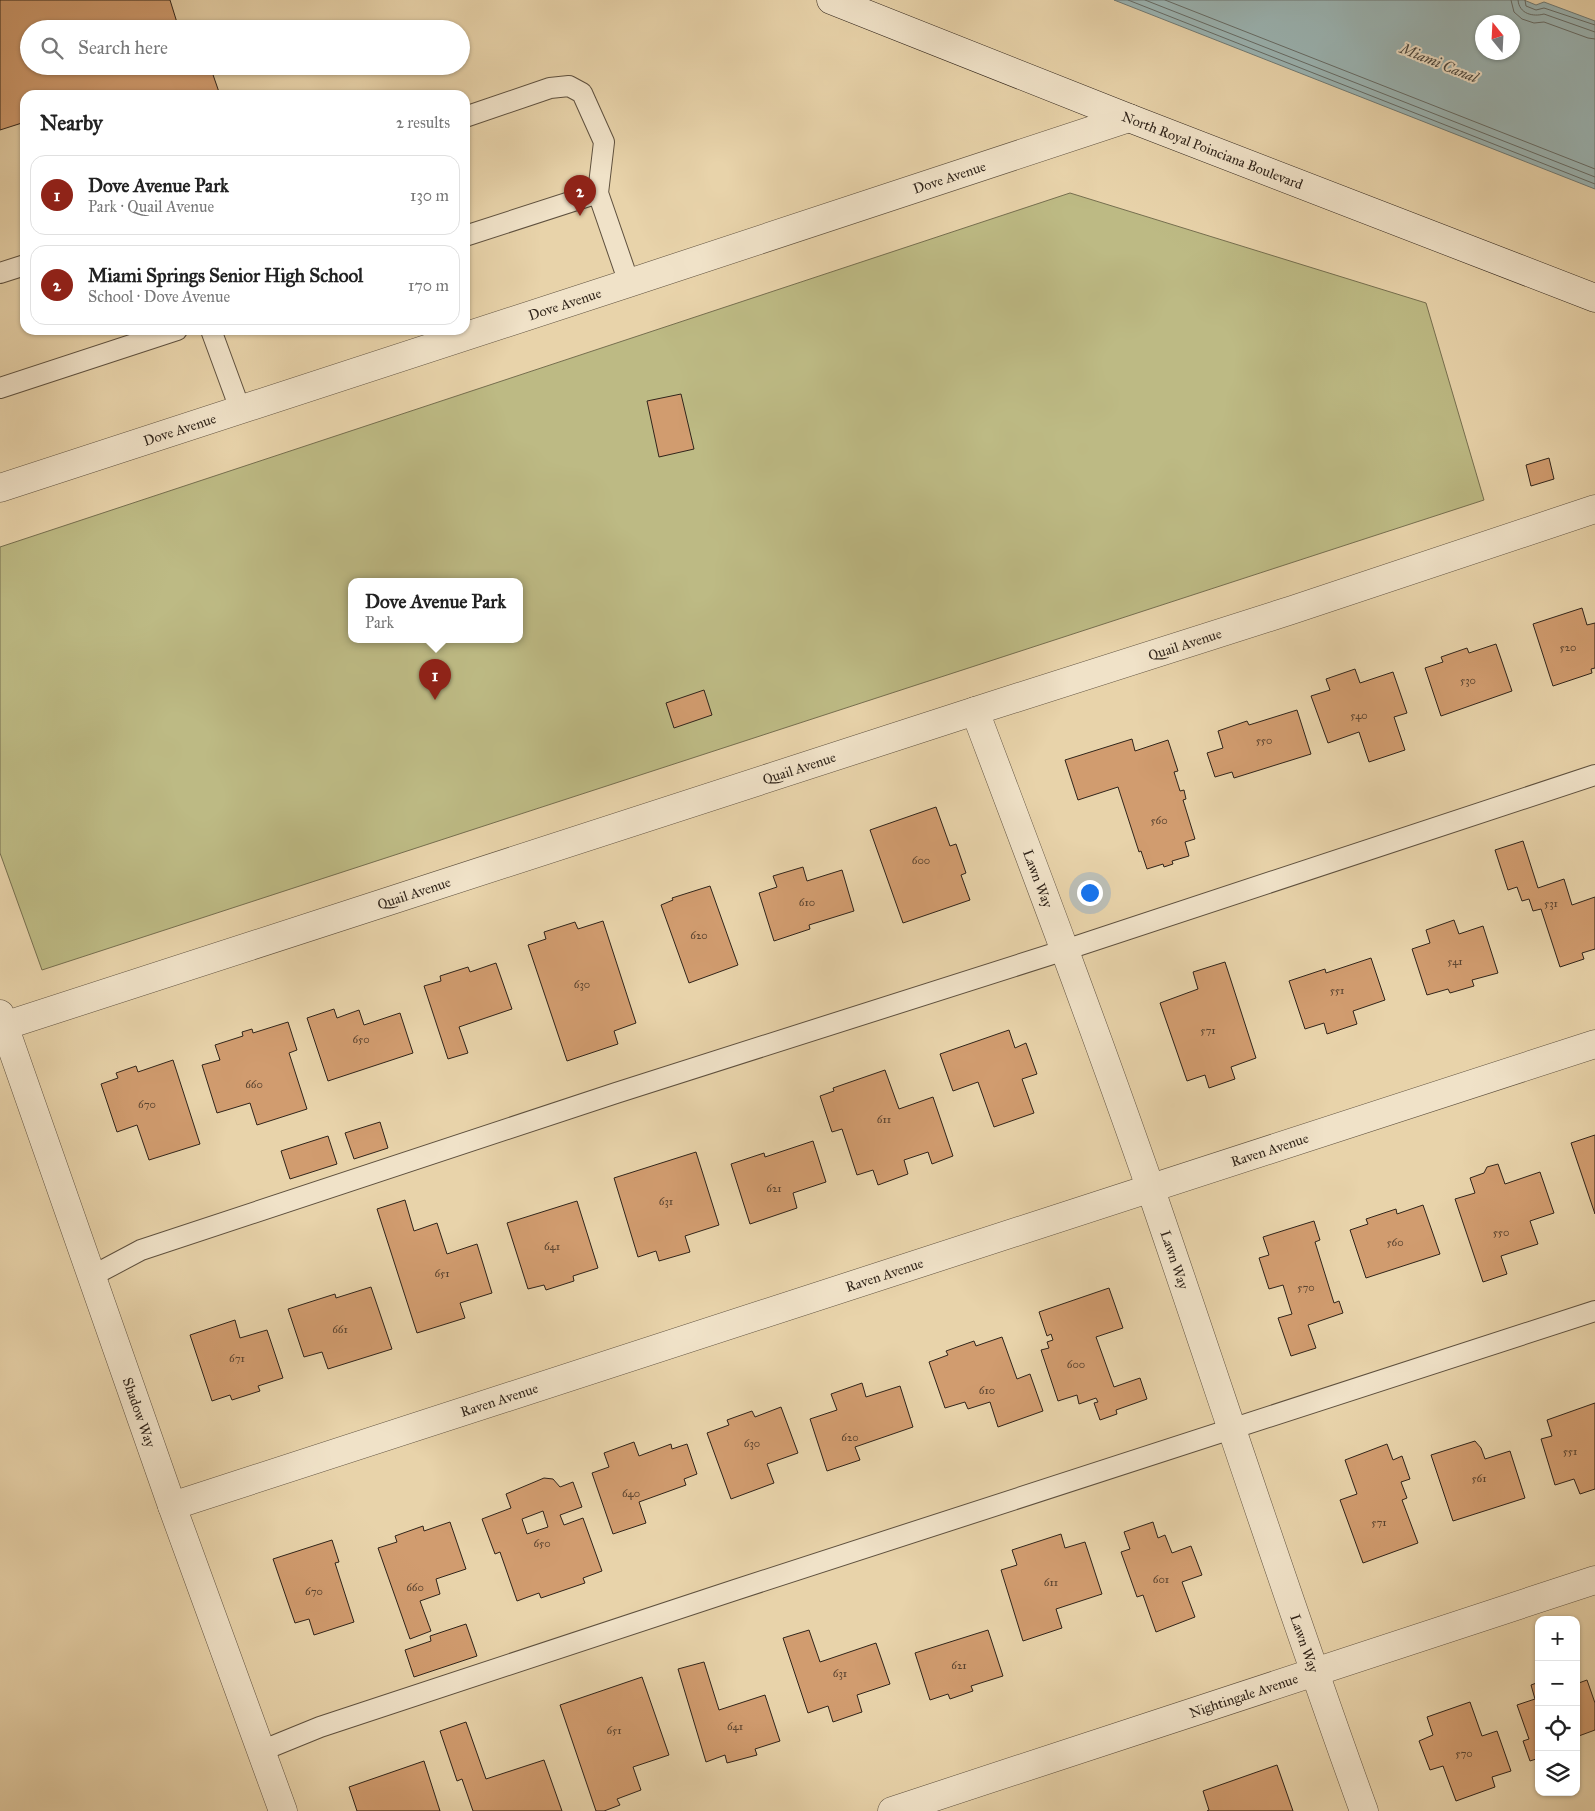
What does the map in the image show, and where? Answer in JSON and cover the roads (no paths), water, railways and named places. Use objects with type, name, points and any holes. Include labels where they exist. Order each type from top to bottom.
[{"type":"street","name":"North Royal Poinciana Boulevard","points":[[831,0],[1129,118],[1595,298]]},
{"type":"street","name":"Dove Avenue","points":[[470,335],[1129,118]]},
{"type":"street","name":"Dove Avenue","points":[[0,488],[470,335]]},
{"type":"street","name":"Quail Avenue","points":[[2,1020],[1292,610],[1595,509]]},
{"type":"street","name":"Lawn Way","points":[[975,711],[1065,950],[1151,1190],[1314,1672],[1364,1811]]},
{"type":"street","name":"Shadow Way","points":[[2,1020],[172,1506],[283,1811]]},
{"type":"street","name":"Raven Avenue","points":[[172,1506],[1151,1190],[1595,1044]]},
{"type":"street","name":"Nightingale Avenue","points":[[892,1811],[1595,1580]]},
{"type":"lane","points":[[470,115],[550,88],[569,86],[582,92],[604,142],[598,193],[629,283]]},
{"type":"lane","points":[[470,234],[598,193]]},
{"type":"lane","points":[[0,273],[20,267]]},
{"type":"lane","points":[[0,388],[162,335]]},
{"type":"lane","points":[[213,335],[240,410]]},
{"type":"lane","points":[[92,1276],[142,1250],[616,1093],[1065,950],[1595,775]]},
{"type":"lane","points":[[261,1751],[330,1724],[1595,1311]]},
{"type":"water","name":"Miami Canal","points":[[1114,0],[1524,0],[1536,5],[1544,2],[1595,21],[1595,189]]},
{"type":"place","name":"Miami Springs Senior High School","points":[[580,216]]},
{"type":"place","name":"Dove Avenue Park","points":[[435,700]]}]
